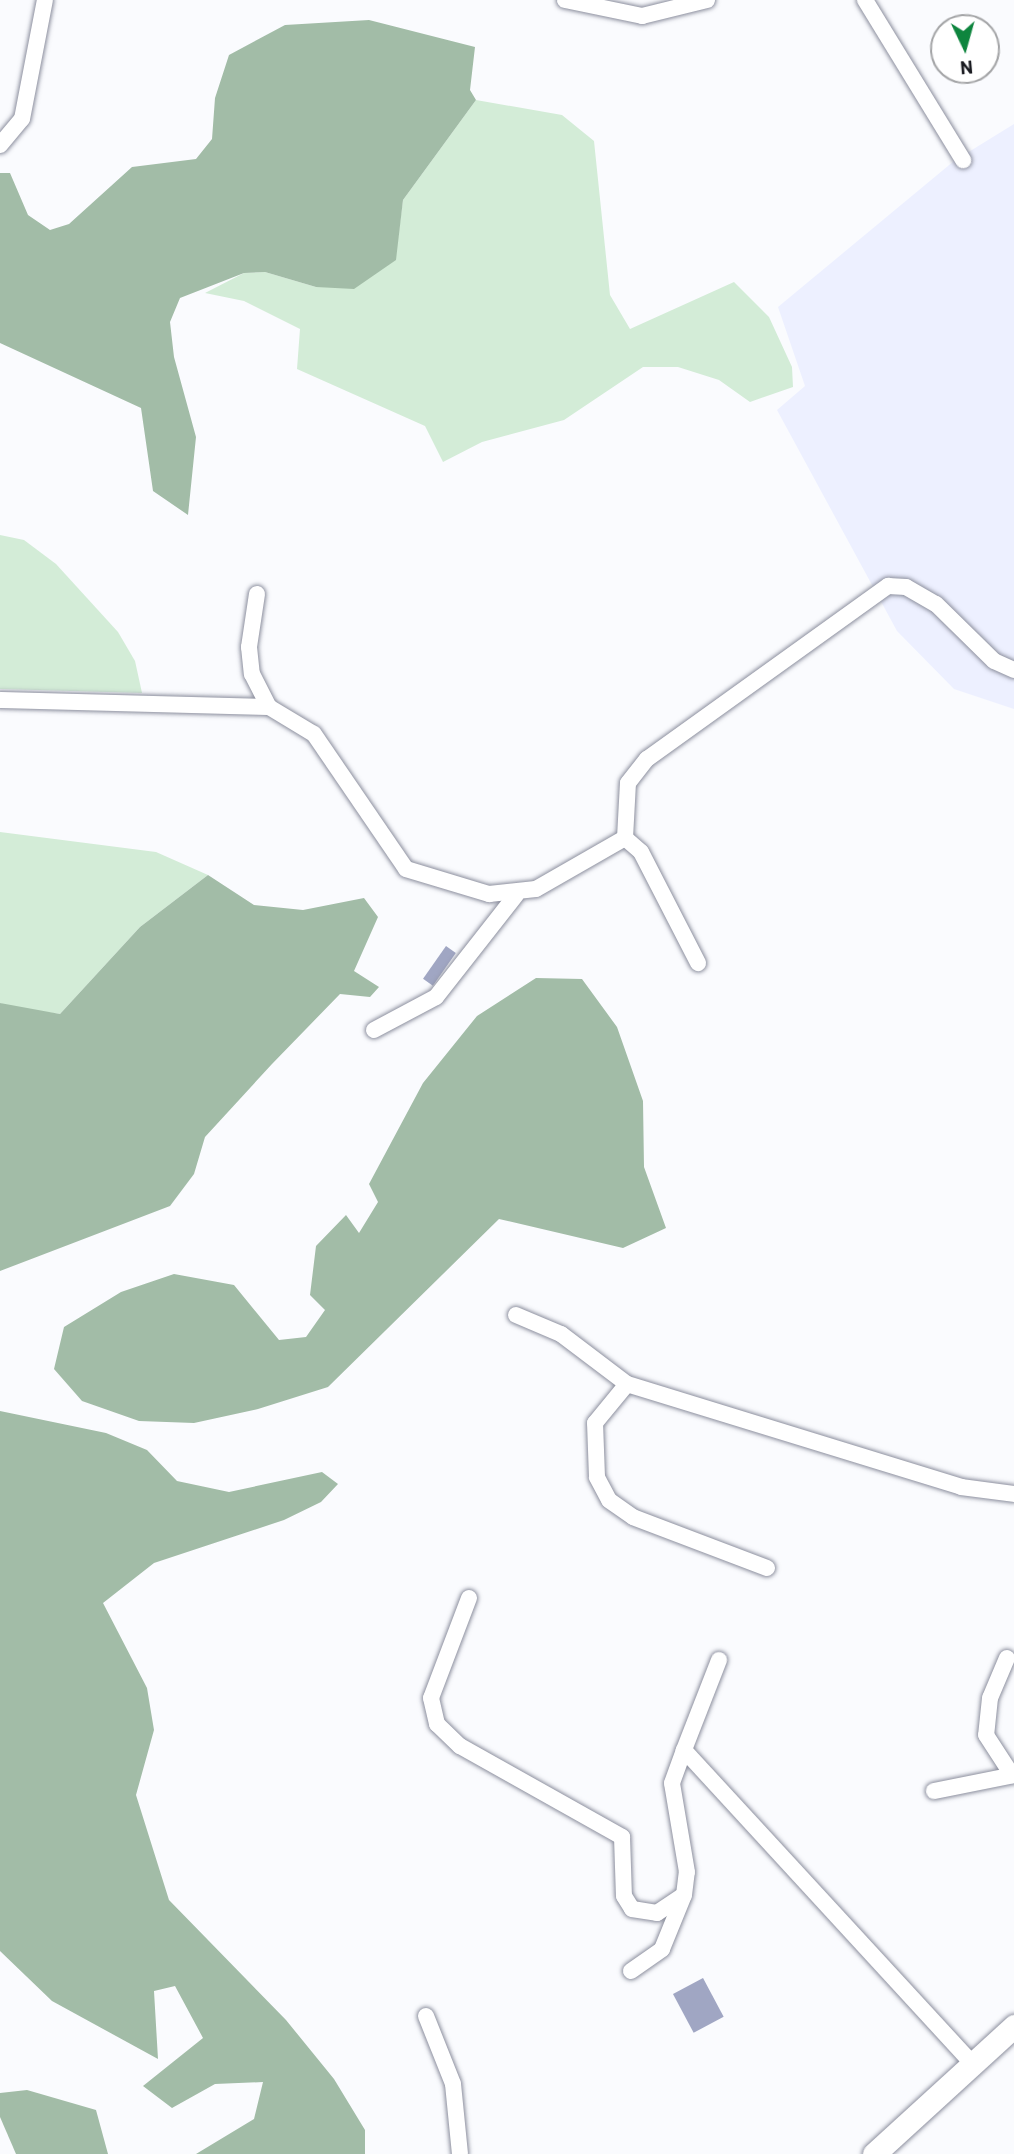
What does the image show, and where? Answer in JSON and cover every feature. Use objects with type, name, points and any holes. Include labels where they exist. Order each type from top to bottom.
[{"type":"street","points":[[0,145],[22,119],[30,94],[45,0]]},
{"type":"street","points":[[565,0],[642,16],[707,0]]},
{"type":"street","points":[[865,0],[963,160]]},
{"type":"street","points":[[625,838],[628,783],[640,766],[864,598],[888,586],[906,587],[936,604],[994,661],[1014,670]]},
{"type":"street","points":[[257,594],[249,647],[252,674],[269,706],[314,734],[406,869],[489,894],[516,895]]},
{"type":"street","points":[[0,700],[269,706]]},
{"type":"street","points":[[374,1030],[436,997],[516,895],[625,838]]},
{"type":"street","points":[[625,838],[641,852],[698,963]]},
{"type":"street","points":[[516,1315],[561,1334],[627,1384],[961,1488],[1014,1494]]},
{"type":"street","points":[[627,1384],[595,1423],[597,1477],[609,1500],[633,1517],[767,1568]]},
{"type":"street","points":[[468,1598],[431,1698],[437,1724],[470,1752],[622,1837],[624,1896],[632,1909],[657,1913],[684,1895]]},
{"type":"street","points":[[934,1791],[1013,1775],[986,1735],[990,1698],[1007,1658]]},
{"type":"street","points":[[631,1971],[662,1949],[684,1895],[687,1872],[672,1783],[719,1660]]},
{"type":"street","points":[[684,1750],[970,2062]]},
{"type":"street","points":[[426,2016],[453,2084],[460,2154]]},
{"type":"street","points":[[874,2154],[970,2062],[1014,2026]]},
{"type":"shaded area","points":[[1014,124],[1014,709],[954,689],[897,631],[777,410],[805,386],[778,307],[954,161]]},
{"type":"green space","points":[[369,20],[475,47],[470,90],[476,100],[403,200],[396,260],[354,289],[316,287],[265,272],[244,273],[180,298],[170,322],[174,357],[196,437],[188,515],[153,491],[141,408],[0,343],[0,173],[10,173],[28,215],[50,230],[69,224],[132,167],[196,159],[212,139],[215,98],[229,55],[285,25]]},
{"type":"green space","points":[[476,100],[562,115],[594,141],[610,295],[630,329],[734,282],[769,317],[792,367],[793,387],[750,402],[719,380],[678,367],[643,367],[564,420],[482,442],[443,462],[425,426],[297,369],[300,329],[244,301],[205,293],[244,273],[265,272],[316,287],[395,260],[403,200]]},
{"type":"green space","points":[[0,535],[24,540],[56,564],[118,632],[135,661],[142,693],[0,689]]},
{"type":"green space","points":[[0,832],[156,852],[208,875],[140,927],[60,1014],[10,1007],[0,1003]]},
{"type":"green space","points":[[208,875],[254,905],[303,910],[364,898],[378,917],[354,971],[379,987],[370,997],[340,994],[272,1064],[205,1137],[194,1174],[170,1206],[0,1271],[0,1003],[60,1014],[140,927]]},
{"type":"green space","points":[[536,978],[582,979],[617,1027],[643,1101],[644,1167],[666,1228],[623,1248],[499,1219],[328,1387],[258,1409],[194,1423],[139,1421],[82,1401],[54,1369],[64,1327],[121,1292],[174,1274],[234,1285],[279,1340],[306,1337],[325,1310],[310,1295],[316,1246],[346,1215],[359,1233],[378,1202],[369,1184],[423,1083],[477,1016]]},
{"type":"green space","points":[[0,1411],[106,1433],[147,1450],[177,1481],[229,1492],[322,1472],[338,1484],[321,1502],[284,1520],[154,1563],[103,1603],[147,1688],[154,1730],[136,1795],[169,1900],[286,2020],[334,2079],[365,2130],[365,2154],[196,2154],[254,2119],[263,2082],[215,2084],[172,2108],[143,2086],[203,2038],[175,1986],[154,1991],[158,2059],[52,2001],[0,1951]]},
{"type":"green space","points":[[27,2090],[96,2110],[108,2154],[16,2154],[0,2117],[0,2093]]},
{"type":"water","points":[[446,946],[456,953],[433,986],[423,979]]},
{"type":"water","points":[[703,1978],[724,2017],[694,2033],[673,1994]]}]
